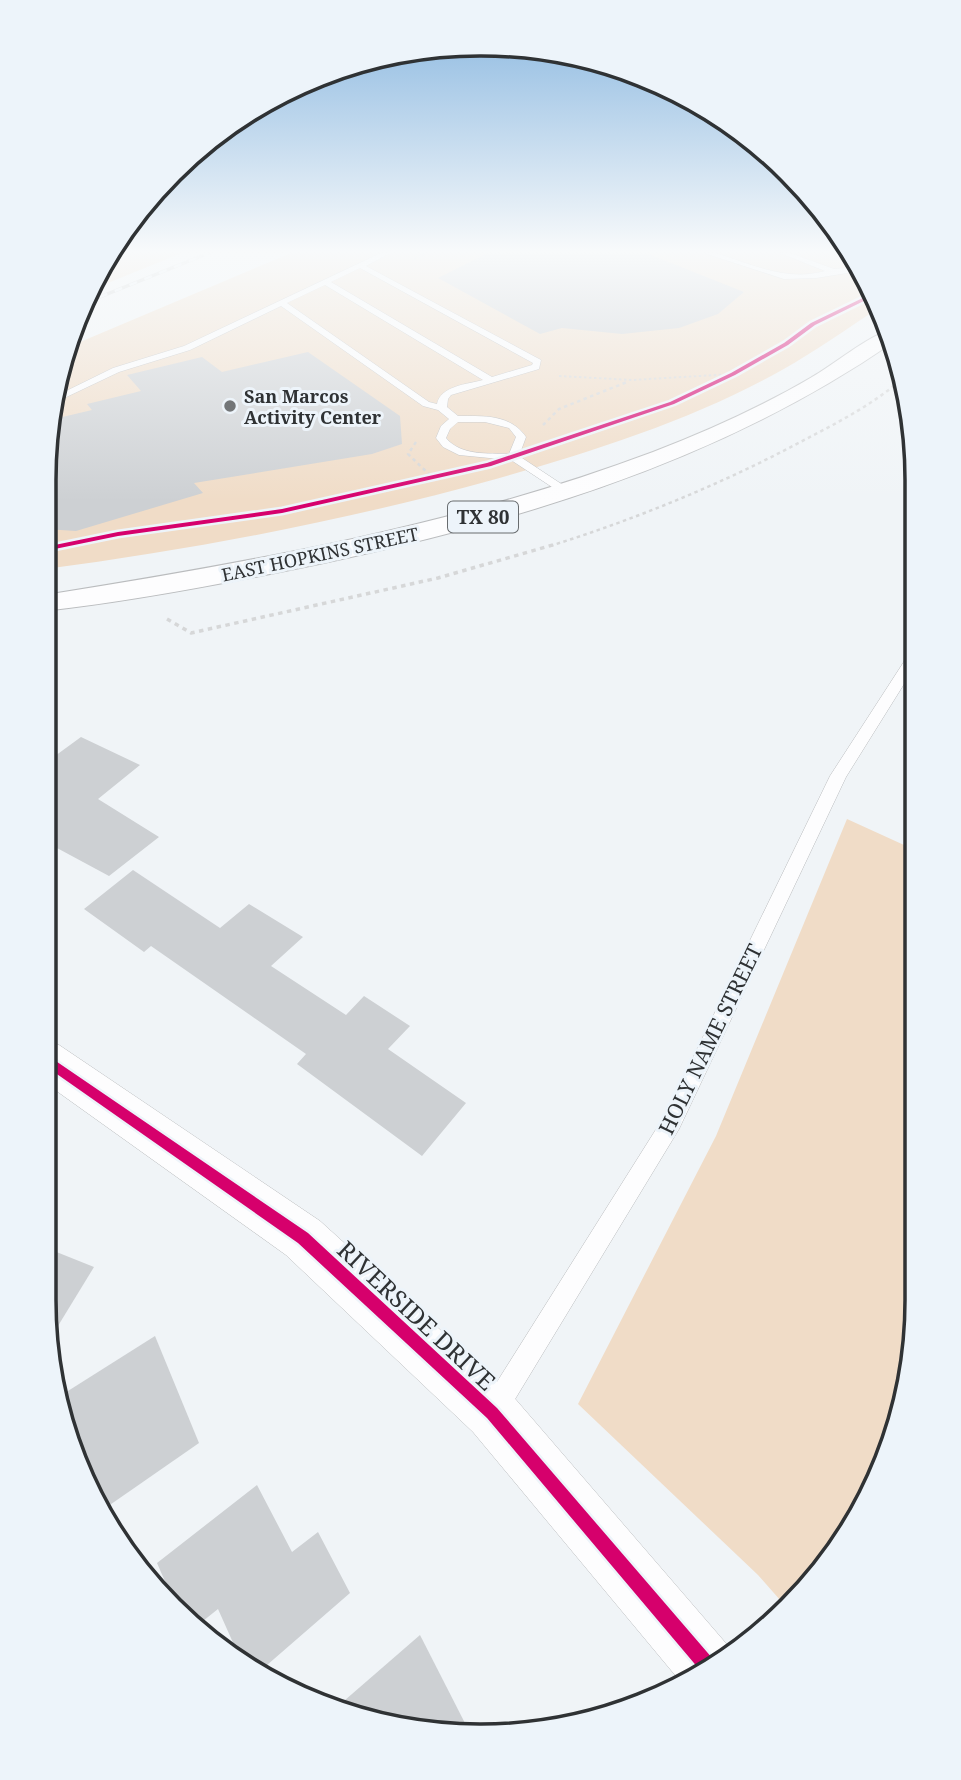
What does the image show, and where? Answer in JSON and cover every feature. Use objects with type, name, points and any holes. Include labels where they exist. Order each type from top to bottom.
[{"type":"main road","name":"EAST HOPKINS STREET","points":[[56,601],[323,555],[459,524],[565,491],[675,453],[752,419],[811,389],[881,342]]},
{"type":"street","name":"RIVERSIDE DRIVE","points":[[56,1075],[303,1238],[492,1413],[702,1661]]},
{"type":"lane","points":[[65,395],[116,370],[187,348],[212,336]]},
{"type":"lane","points":[[328,336],[426,404],[442,408],[456,419],[485,419],[513,426],[521,437],[513,457]]},
{"type":"lane","points":[[417,336],[491,380]]},
{"type":"lane","points":[[442,408],[443,398],[448,393],[536,367],[538,362],[490,336]]},
{"type":"lane","points":[[456,419],[445,428],[441,438],[452,449],[463,453],[513,457],[565,491]]},
{"type":"lane","name":"HOLY NAME STREET","points":[[492,1413],[672,1122],[838,776],[905,676]]},
{"type":"path","points":[[536,367],[556,376],[587,380],[733,374]]},
{"type":"path","points":[[701,388],[743,368]]},
{"type":"path","points":[[513,457],[540,449],[537,439],[541,427],[558,409],[632,380]]},
{"type":"path","points":[[419,480],[444,475]]},
{"type":"shaded area","points":[[94,336],[836,336],[782,370],[714,404],[642,433],[496,479],[384,508],[215,543],[56,567],[57,453],[64,398],[80,342]]},
{"type":"shaded area","points":[[847,819],[905,845],[905,1300],[897,1382],[873,1462],[848,1512],[817,1558],[780,1600],[758,1575],[578,1404],[716,1136]]},
{"type":"building","points":[[308,352],[400,416],[402,444],[372,454],[194,483],[203,493],[76,531],[56,530],[57,453],[61,417],[92,410],[87,404],[141,391],[127,375],[202,357],[222,372]]},
{"type":"building","points":[[81,737],[140,765],[98,799],[159,837],[109,876],[56,847],[56,755]]},
{"type":"building","points":[[133,870],[220,928],[249,904],[303,937],[271,966],[346,1015],[364,996],[410,1026],[388,1049],[466,1103],[422,1156],[297,1064],[306,1054],[151,946],[144,952],[84,909]]},
{"type":"building","points":[[56,1252],[94,1267],[57,1327]]},
{"type":"building","points":[[155,1336],[199,1443],[109,1505],[88,1462],[66,1392]]},
{"type":"building","points":[[257,1485],[292,1552],[318,1532],[350,1593],[266,1666],[234,1644],[218,1609],[203,1621],[180,1600],[167,1585],[157,1563]]},
{"type":"building","points":[[420,1635],[465,1723],[398,1716],[344,1701]]},
{"type":"cycle path","points":[[56,547],[118,534],[282,511],[489,465],[672,403],[733,374],[797,336]]},
{"type":"cycle path","points":[[56,1066],[303,1238],[492,1413],[703,1660]]},
{"type":"place","name":"San Marcos Activity Center","points":[[230,406]]}]
